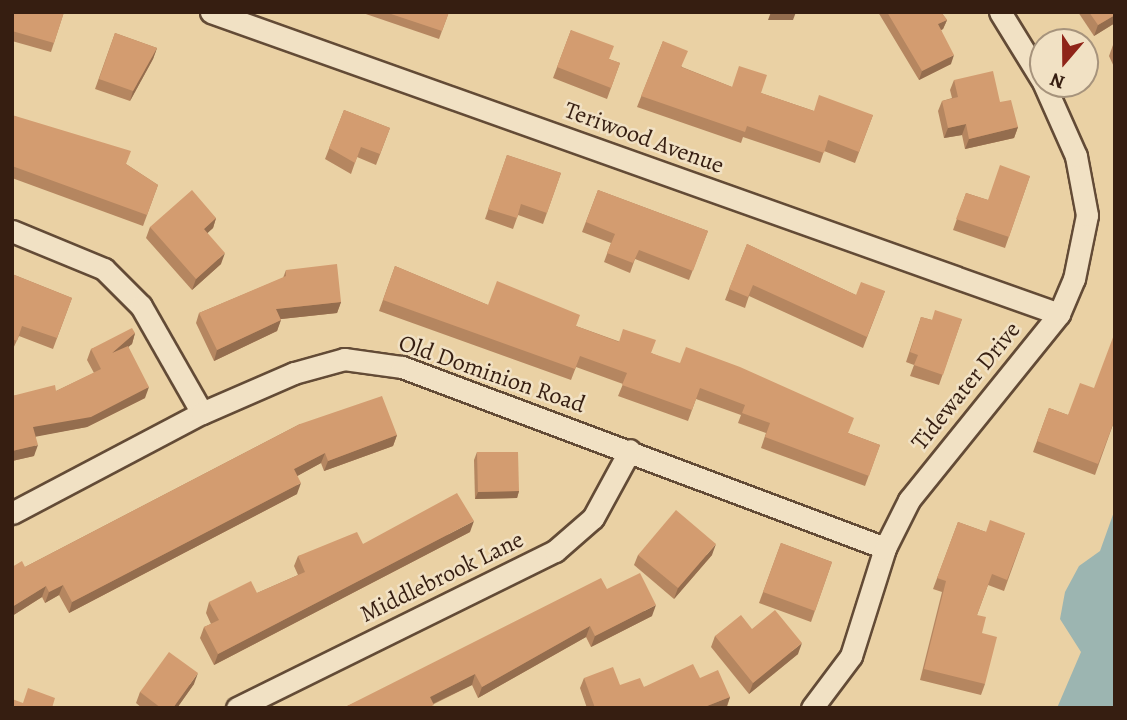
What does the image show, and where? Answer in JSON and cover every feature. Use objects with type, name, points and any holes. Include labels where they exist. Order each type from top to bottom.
[{"type":"street","name":"Teriwood Avenue","points":[[211,12],[1059,314]]},
{"type":"street","name":"Tidewater Drive","points":[[1000,12],[1029,59]]},
{"type":"street","name":"Tidewater Drive","points":[[812,708],[852,656],[885,548],[909,500],[1059,314],[1074,279],[1087,215],[1076,156],[1051,98]]},
{"type":"street","points":[[12,231],[104,269],[141,306],[202,413]]},
{"type":"street","name":"Old Dominion Road","points":[[12,513],[202,413],[294,373],[344,359],[402,367],[630,450],[885,548]]},
{"type":"street","name":"Middlebrook Lane","points":[[237,708],[555,551],[593,519],[630,450]]},
{"type":"water","points":[[1115,509],[1115,708],[1057,708],[1081,652],[1060,619],[1065,592],[1079,566],[1100,551]]},
{"type":"building","points":[[12,12],[64,12],[54,43],[12,31]]},
{"type":"building","points":[[385,12],[449,12],[442,31]]},
{"type":"building","points":[[887,12],[941,12],[947,20],[938,24],[954,55],[922,71]]},
{"type":"building","points":[[1089,12],[1115,12],[1115,15],[1098,25]]},
{"type":"building","points":[[571,30],[614,46],[609,59],[620,63],[611,88],[557,67]]},
{"type":"building","points":[[115,33],[157,48],[133,91],[99,79]]},
{"type":"building","points":[[663,41],[688,51],[681,67],[732,87],[739,66],[767,75],[761,93],[814,111],[819,95],[873,115],[859,152],[828,140],[824,153],[747,126],[745,132],[641,96]]},
{"type":"building","points":[[993,71],[1000,102],[1011,100],[1018,127],[969,139],[966,124],[948,128],[942,101],[958,97],[954,80]]},
{"type":"building","points":[[344,110],[390,128],[380,154],[361,147],[355,163],[329,148]]},
{"type":"building","points":[[12,115],[131,151],[126,164],[158,185],[147,215],[12,166]]},
{"type":"building","points":[[507,155],[561,173],[547,213],[521,204],[517,218],[488,209]]},
{"type":"building","points":[[1000,165],[1030,176],[1009,237],[956,219],[966,193],[988,200]]},
{"type":"building","points":[[192,190],[216,218],[204,229],[225,253],[196,279],[150,227]]},
{"type":"building","points":[[598,190],[708,231],[693,271],[639,250],[633,263],[607,253],[615,234],[586,222]]},
{"type":"building","points":[[747,244],[856,295],[861,282],[885,291],[867,337],[753,285],[748,297],[729,289]]},
{"type":"building","points":[[337,264],[341,302],[276,309],[281,320],[217,350],[199,313],[286,276],[286,270]]},
{"type":"building","points":[[395,266],[488,305],[497,281],[580,315],[576,326],[619,342],[623,329],[656,340],[651,353],[680,363],[686,347],[740,367],[854,418],[848,433],[880,445],[869,476],[765,437],[770,423],[742,413],[745,405],[700,388],[692,410],[622,385],[627,373],[580,356],[575,369],[383,300]]},
{"type":"building","points":[[12,274],[72,298],[57,338],[22,326],[17,341],[12,339]]},
{"type":"building","points":[[935,310],[962,319],[943,375],[914,365],[918,355],[910,352],[921,317],[932,320]]},
{"type":"building","points":[[132,328],[135,333],[112,353],[128,346],[149,387],[91,417],[33,427],[38,445],[12,451],[12,396],[55,385],[56,391],[101,369],[91,349]]},
{"type":"building","points":[[1115,332],[1115,419],[1098,464],[1037,441],[1049,408],[1068,415],[1080,383],[1094,388]]},
{"type":"building","points":[[382,396],[397,435],[328,461],[325,453],[294,469],[301,483],[72,602],[63,585],[49,592],[46,586],[12,607],[12,567],[22,561],[25,567],[300,424]]},
{"type":"building","points":[[477,452],[518,452],[519,491],[478,492]]},
{"type":"building","points":[[457,493],[474,521],[218,654],[204,627],[219,620],[209,602],[251,581],[257,593],[305,572],[298,556],[357,532],[363,544]]},
{"type":"building","points":[[676,510],[716,544],[678,588],[638,555]]},
{"type":"building","points":[[990,520],[1025,533],[1007,580],[992,574],[977,615],[986,617],[982,633],[997,637],[985,684],[924,669],[946,581],[937,578],[958,522],[986,532]]},
{"type":"building","points":[[781,543],[832,562],[815,611],[763,592]]},
{"type":"building","points":[[640,573],[656,605],[595,636],[590,626],[482,687],[475,674],[430,697],[434,705],[427,708],[343,708],[601,578],[607,589]]},
{"type":"building","points":[[775,610],[802,643],[753,683],[715,636],[741,615],[752,629]]},
{"type":"building","points":[[169,652],[198,673],[173,708],[161,708],[140,692]]},
{"type":"building","points":[[693,664],[700,678],[718,670],[730,697],[702,708],[595,708],[584,678],[613,667],[620,685],[640,678],[644,687]]},
{"type":"building","points":[[28,688],[55,698],[52,708],[12,708],[12,699],[23,703]]}]
